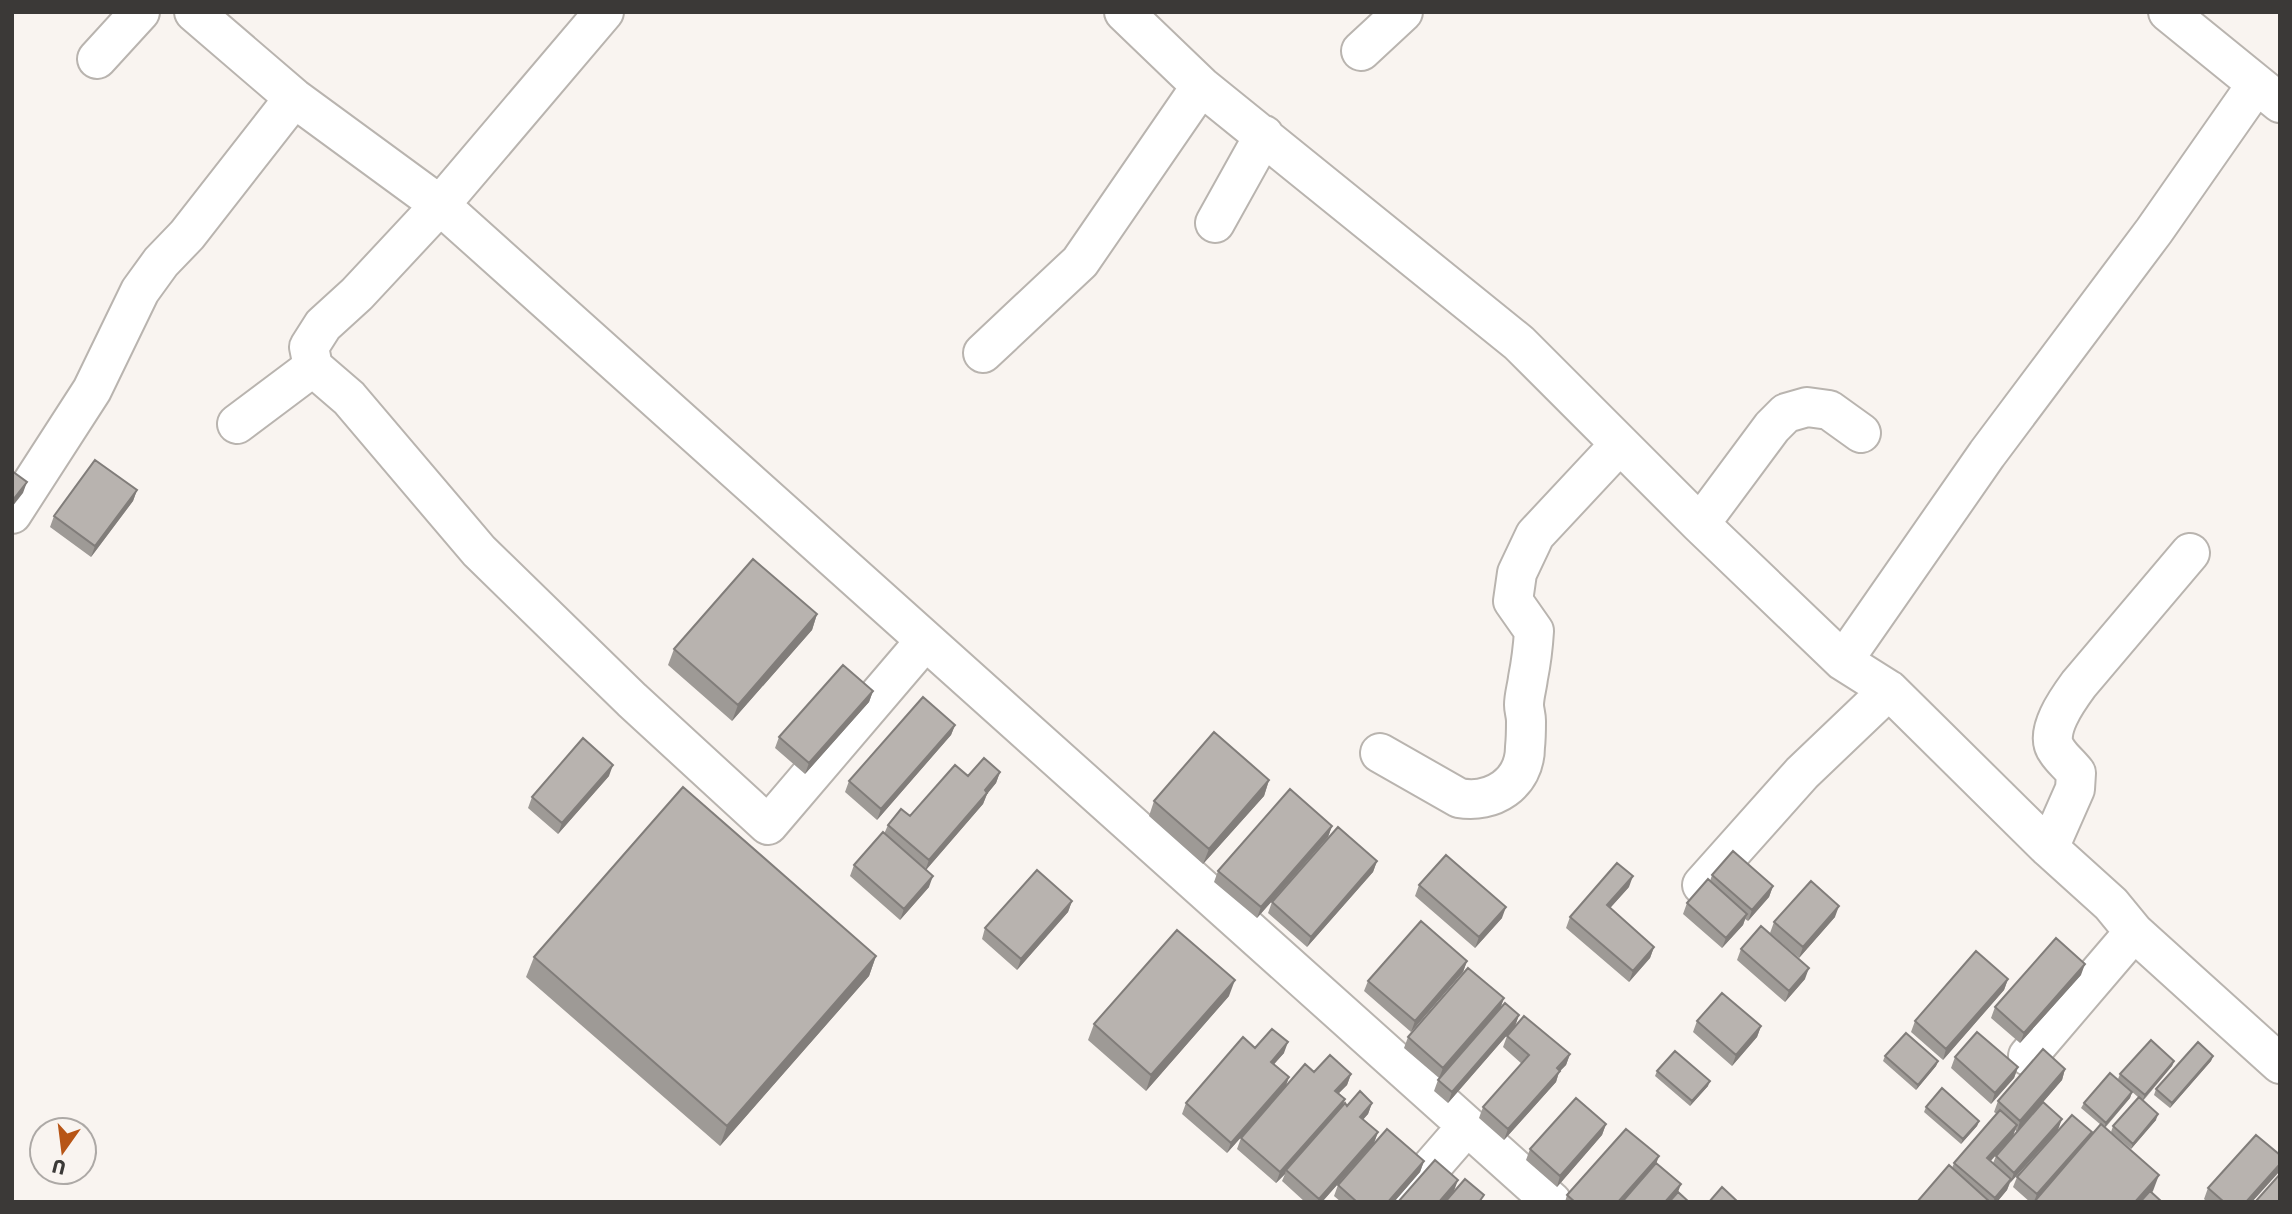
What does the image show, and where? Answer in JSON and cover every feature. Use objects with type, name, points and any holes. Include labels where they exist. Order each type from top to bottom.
[{"type":"street","points":[[97,59],[141,12]]},
{"type":"street","points":[[194,12],[294,98],[440,205],[1552,1202]]},
{"type":"street","points":[[604,12],[440,205],[357,294],[323,325],[309,347],[313,367],[349,398],[479,551],[632,700],[768,825],[925,641]]},
{"type":"street","points":[[1124,12],[1202,86],[1519,344],[1843,661],[1889,690],[2049,848],[2110,904],[2134,932],[2280,1064]]},
{"type":"street","points":[[1361,51],[1403,12]]},
{"type":"street","points":[[1843,661],[1987,454],[2154,231],[2268,94],[2168,12]]},
{"type":"street","points":[[983,353],[1080,262],[1202,86]]},
{"type":"street","points":[[12,514],[92,390],[141,291],[161,262],[187,235],[294,98]]},
{"type":"street","points":[[1215,223],[1264,135]]},
{"type":"street","points":[[237,424],[313,367]]},
{"type":"street","points":[[1700,524],[1772,427],[1786,413],[1807,407],[1829,410],[1861,433]]},
{"type":"street","points":[[1380,754],[1459,797],[1472,800],[1487,799],[1503,791],[1514,780],[1526,748],[1524,704],[1534,631],[1513,601],[1517,573],[1535,535],[1620,444]]},
{"type":"street","points":[[2049,848],[2075,789],[2076,773],[2055,750],[2052,739],[2066,701],[2190,553]]},
{"type":"street","points":[[1702,885],[1802,773],[1889,690]]},
{"type":"street","points":[[2028,1056],[2134,932]]},
{"type":"street","points":[[1401,1202],[1467,1126]]},
{"type":"building","points":[[95,460],[137,490],[95,546],[54,516]]},
{"type":"building","points":[[12,471],[27,482],[12,501]]},
{"type":"building","points":[[753,559],[817,614],[738,705],[674,649]]},
{"type":"building","points":[[843,665],[873,691],[809,763],[779,737]]},
{"type":"building","points":[[923,697],[955,725],[881,809],[849,781]]},
{"type":"building","points":[[1214,732],[1269,780],[1209,849],[1154,801]]},
{"type":"building","points":[[583,738],[613,765],[562,823],[532,797]]},
{"type":"building","points":[[984,758],[1000,772],[985,790],[987,793],[929,860],[888,825],[901,809],[910,816],[955,765],[968,776]]},
{"type":"building","points":[[683,787],[876,956],[727,1126],[534,957]]},
{"type":"building","points":[[1290,789],[1332,826],[1261,907],[1218,871]]},
{"type":"building","points":[[1338,827],[1377,861],[1311,937],[1272,902]]},
{"type":"building","points":[[883,832],[933,876],[904,909],[854,865]]},
{"type":"building","points":[[1733,851],[1773,886],[1752,910],[1712,875]]},
{"type":"building","points":[[1446,855],[1506,907],[1479,937],[1419,885]]},
{"type":"building","points":[[1617,863],[1633,876],[1607,905],[1654,947],[1633,971],[1570,917]]},
{"type":"building","points":[[1037,870],[1072,901],[1021,959],[985,928]]},
{"type":"building","points":[[1708,879],[1747,914],[1726,938],[1687,903]]},
{"type":"building","points":[[1811,881],[1839,906],[1803,947],[1774,922]]},
{"type":"building","points":[[1421,921],[1467,961],[1415,1021],[1368,981]]},
{"type":"building","points":[[1761,926],[1809,968],[1789,991],[1741,949]]},
{"type":"building","points":[[1177,930],[1235,980],[1151,1075],[1094,1024]]},
{"type":"building","points":[[2056,938],[2085,964],[2024,1033],[1995,1007]]},
{"type":"building","points":[[1976,951],[2008,979],[1946,1049],[1915,1021]]},
{"type":"building","points":[[1468,968],[1504,998],[1443,1068],[1408,1037]]},
{"type":"building","points":[[1722,993],[1761,1026],[1736,1055],[1697,1021]]},
{"type":"building","points":[[1505,1003],[1519,1015],[1452,1092],[1438,1080]]},
{"type":"building","points":[[1524,1016],[1570,1054],[1557,1068],[1560,1071],[1508,1129],[1483,1107],[1529,1055],[1507,1036]]},
{"type":"building","points":[[1272,1029],[1288,1042],[1271,1062],[1289,1077],[1231,1143],[1186,1103],[1243,1037],[1255,1048]]},
{"type":"building","points":[[1977,1032],[2018,1067],[1995,1093],[1955,1057]]},
{"type":"building","points":[[1906,1033],[1938,1061],[1918,1085],[1885,1056]]},
{"type":"building","points":[[2151,1040],[2174,1061],[2145,1095],[2120,1074]]},
{"type":"building","points":[[2198,1042],[2213,1056],[2172,1103],[2156,1089]]},
{"type":"building","points":[[2043,1049],[2065,1069],[2020,1121],[1998,1101]]},
{"type":"building","points":[[1675,1051],[1710,1081],[1692,1101],[1657,1071]]},
{"type":"building","points":[[1330,1055],[1351,1074],[1335,1091],[1345,1099],[1280,1172],[1241,1138],[1305,1064],[1314,1072]]},
{"type":"building","points":[[2110,1073],[2132,1092],[2106,1123],[2084,1103]]},
{"type":"building","points":[[1942,1088],[1979,1121],[1963,1139],[1926,1107]]},
{"type":"building","points":[[1360,1091],[1372,1103],[1360,1117],[1378,1132],[1319,1199],[1286,1170],[1345,1103],[1347,1106]]},
{"type":"building","points":[[2139,1097],[2158,1114],[2133,1144],[2113,1126]]},
{"type":"building","points":[[1576,1098],[1606,1124],[1560,1176],[1530,1149]]},
{"type":"building","points":[[2043,1102],[2062,1119],[2014,1173],[1996,1156]]},
{"type":"building","points":[[2000,1110],[2017,1125],[1987,1158],[2011,1179],[1995,1198],[1954,1163]]},
{"type":"building","points":[[2072,1115],[2092,1132],[2037,1194],[2017,1177]]},
{"type":"building","points":[[2101,1124],[2159,1175],[2135,1202],[2034,1202]]},
{"type":"building","points":[[1387,1129],[1424,1161],[1388,1202],[1357,1202],[1338,1185]]},
{"type":"building","points":[[1626,1129],[1659,1156],[1618,1202],[1575,1202],[1567,1195]]},
{"type":"building","points":[[2256,1135],[2280,1155],[2280,1164],[2246,1202],[2224,1202],[2208,1188]]},
{"type":"building","points":[[1435,1160],[1458,1180],[1439,1202],[1398,1202]]},
{"type":"building","points":[[1656,1163],[1681,1184],[1665,1202],[1622,1202]]},
{"type":"building","points":[[1949,1165],[1990,1202],[1917,1202]]},
{"type":"building","points":[[2280,1174],[2280,1202],[2255,1202]]},
{"type":"building","points":[[1465,1179],[1484,1195],[1479,1202],[1445,1202]]},
{"type":"building","points":[[1722,1187],[1738,1202],[1709,1202]]},
{"type":"building","points":[[2150,1191],[2162,1202],[2140,1202]]},
{"type":"building","points":[[1678,1192],[1689,1202],[1669,1202]]}]
